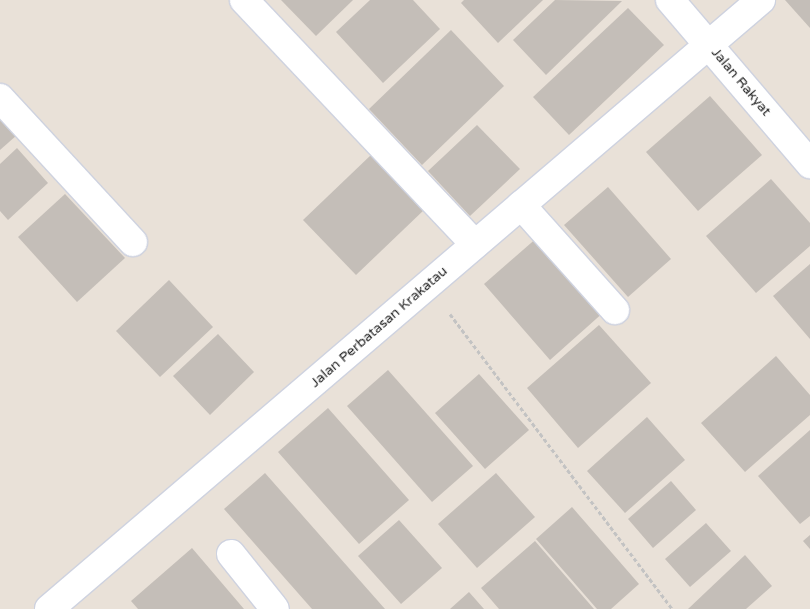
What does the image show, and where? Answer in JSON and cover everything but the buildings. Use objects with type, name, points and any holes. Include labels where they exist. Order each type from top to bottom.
[{"type":"street","points":[[244,0],[475,244]]},
{"type":"street","name":"Jalan Rakyat","points":[[670,0],[810,164]]},
{"type":"street","name":"Jalan Perbatasan Krakatau","points":[[49,609],[761,0]]},
{"type":"street","points":[[0,98],[133,242]]},
{"type":"street","points":[[521,206],[615,310]]},
{"type":"street","points":[[231,554],[275,609]]},
{"type":"path","points":[[428,285],[672,609]]}]
